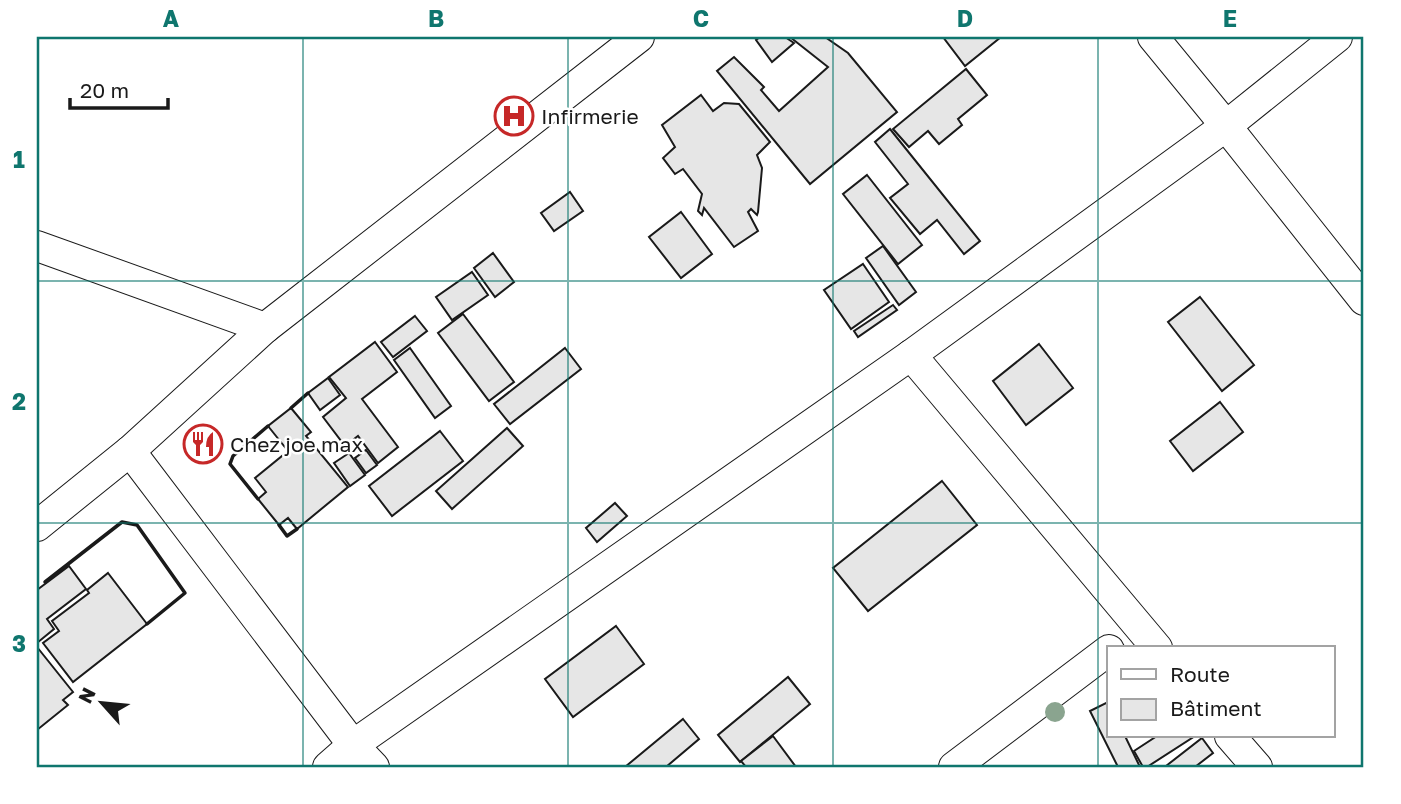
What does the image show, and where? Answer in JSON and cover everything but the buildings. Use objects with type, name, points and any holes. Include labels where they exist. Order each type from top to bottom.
[{"type":"street","points":[[1153,37],[1364,300]]},
{"type":"street","points":[[328,767],[353,745],[911,355],[1226,126],[1337,37]]},
{"type":"street","points":[[37,526],[130,450],[265,328],[626,39]]},
{"type":"street","points":[[37,246],[265,328]]},
{"type":"street","points":[[911,355],[1148,638],[1120,646]]},
{"type":"street","points":[[130,450],[353,745],[374,767]]},
{"type":"street","points":[[954,767],[1107,651]]},
{"type":"street","points":[[1232,738],[1256,767]]},
{"type":"wall","points":[[291,408],[308,393]]},
{"type":"wall","points":[[258,499],[230,464],[233,456],[268,426]]},
{"type":"wall","points":[[45,582],[122,522],[137,525],[185,593],[147,624]]},
{"type":"wall","points":[[279,525],[287,536],[297,529]]},
{"type":"place","name":"Infirmerie","points":[[514,116]]},
{"type":"place","name":"Chez joe max","points":[[203,444]]}]
